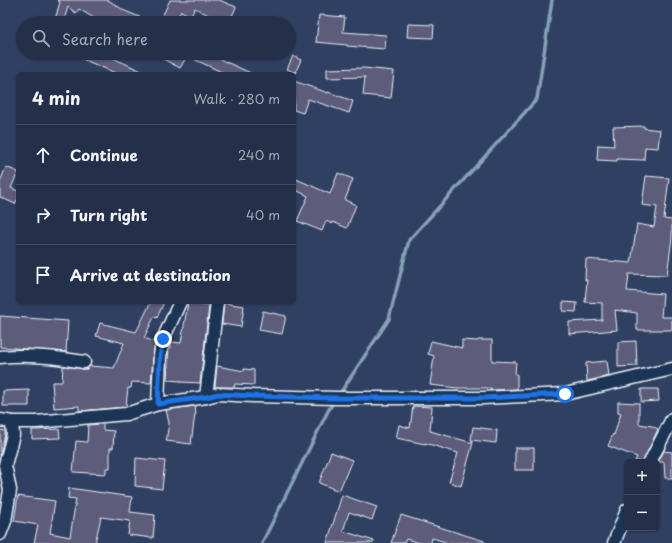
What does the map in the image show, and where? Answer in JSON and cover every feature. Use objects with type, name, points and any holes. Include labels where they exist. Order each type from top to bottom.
[{"type":"street","points":[[158,404],[160,356],[163,339],[179,304]]},
{"type":"street","points":[[206,397],[217,304]]},
{"type":"street","points":[[0,357],[16,355],[57,358],[84,362]]},
{"type":"street","points":[[0,534],[5,521],[10,490],[5,465],[12,435],[6,421],[36,422],[126,414],[158,404],[218,394],[336,398],[483,398],[565,394],[672,369]]},
{"type":"street","points":[[652,459],[672,419]]},
{"type":"street","points":[[614,543],[624,518]]},
{"type":"building","points":[[57,0],[108,0],[125,11],[137,16],[90,16],[79,9],[76,13],[68,7],[65,16],[56,16],[60,2]]},
{"type":"building","points":[[170,0],[219,0],[236,7],[232,16],[210,16],[195,8],[191,16],[181,11],[178,16],[162,16]]},
{"type":"building","points":[[319,15],[345,17],[343,32],[386,35],[385,49],[316,42]]},
{"type":"building","points":[[408,24],[434,25],[433,38],[407,37]]},
{"type":"building","points":[[296,58],[301,60],[295,72],[287,69],[291,60],[296,60]]},
{"type":"building","points":[[85,60],[117,60],[144,72],[113,72]]},
{"type":"building","points":[[165,60],[185,60],[180,68]]},
{"type":"building","points":[[196,60],[222,60],[249,72],[222,72]]},
{"type":"building","points":[[364,68],[394,71],[391,98],[363,95],[365,77],[327,78],[327,69]]},
{"type":"building","points":[[296,82],[353,101],[349,113],[308,99],[303,113],[296,111]]},
{"type":"building","points":[[644,126],[644,128],[660,130],[658,148],[645,147],[644,160],[597,160],[598,145],[614,146],[613,127]]},
{"type":"building","points":[[6,167],[16,171],[16,177],[11,188],[16,190],[15,204],[0,197],[0,182]]},
{"type":"building","points":[[338,173],[353,179],[345,200],[356,205],[347,228],[333,222],[332,224],[326,221],[322,231],[297,221],[308,196],[296,190],[296,179],[330,194]]},
{"type":"building","points":[[646,176],[669,178],[664,219],[672,220],[672,238],[667,275],[629,274],[627,291],[663,294],[661,317],[672,317],[672,330],[637,330],[637,313],[615,310],[617,330],[569,334],[569,322],[602,320],[602,303],[585,302],[587,280],[585,280],[586,259],[631,263],[637,224],[654,227],[657,207],[642,205]]},
{"type":"building","points":[[563,302],[577,303],[576,312],[563,311]]},
{"type":"building","points":[[150,304],[163,304],[157,318],[154,317],[144,338],[155,342],[151,383],[132,382],[131,388],[128,388],[125,407],[79,411],[79,406],[54,408],[52,382],[62,382],[63,366],[83,369],[87,369],[90,366],[114,368],[124,343],[96,336],[100,323],[136,332]]},
{"type":"building","points":[[188,304],[209,306],[200,383],[167,380],[169,347],[171,348],[172,342],[181,343]]},
{"type":"building","points":[[224,304],[244,306],[241,327],[222,324]]},
{"type":"building","points":[[263,311],[286,316],[282,334],[259,330]]},
{"type":"building","points":[[0,316],[68,321],[66,352],[0,347]]},
{"type":"building","points":[[462,340],[492,340],[492,361],[516,362],[515,374],[517,374],[517,389],[490,390],[490,388],[458,388],[430,385],[434,356],[428,354],[431,341],[462,348]]},
{"type":"building","points":[[636,341],[637,366],[618,367],[618,342]]},
{"type":"building","points":[[607,361],[609,376],[587,381],[586,363]]},
{"type":"building","points":[[217,366],[244,371],[244,369],[254,370],[254,385],[235,384],[234,387],[215,387]]},
{"type":"building","points":[[641,389],[658,389],[659,401],[641,402]]},
{"type":"building","points":[[29,390],[29,406],[3,406],[3,391]]},
{"type":"building","points":[[618,402],[639,403],[639,424],[652,426],[658,429],[644,459],[636,459],[637,457],[608,446],[613,434],[614,435],[621,413],[618,412]]},
{"type":"building","points":[[195,406],[196,414],[191,444],[166,441],[169,423],[166,410]]},
{"type":"building","points":[[413,406],[432,407],[430,431],[473,443],[461,486],[449,482],[458,453],[425,443],[396,438],[399,425],[410,428]]},
{"type":"building","points":[[103,424],[103,430],[114,431],[113,448],[110,448],[110,468],[106,468],[106,474],[73,472],[76,441],[87,442],[88,425]]},
{"type":"building","points":[[473,427],[497,430],[496,443],[471,440]]},
{"type":"building","points":[[59,429],[60,438],[32,439],[32,430]]},
{"type":"building","points":[[0,430],[5,431],[5,434],[0,455]]},
{"type":"building","points":[[515,448],[534,448],[534,470],[515,470]]},
{"type":"building","points":[[664,451],[672,452],[672,478],[665,478],[664,462],[660,462],[660,459]]},
{"type":"building","points":[[331,452],[352,460],[339,491],[319,483]]},
{"type":"building","points":[[136,458],[165,461],[162,489],[135,486]]},
{"type":"building","points":[[69,488],[132,497],[130,512],[155,515],[153,538],[128,535],[130,521],[101,517],[95,543],[34,543],[38,525],[14,521],[18,496],[55,501],[50,533],[70,537],[76,499],[68,498]]},
{"type":"building","points":[[342,495],[377,507],[372,520],[349,512],[343,531],[374,541],[373,543],[327,543]]},
{"type":"building","points":[[401,515],[484,541],[484,543],[449,543],[432,538],[431,543],[420,543],[406,539],[404,543],[391,543]]},
{"type":"waterway","points":[[339,395],[389,319],[409,240],[537,99],[552,0]]},
{"type":"waterway","points":[[262,543],[334,401]]},
{"type":"route","points":[[163,339],[160,356],[158,404],[218,394],[336,398],[483,398],[565,394]]}]
